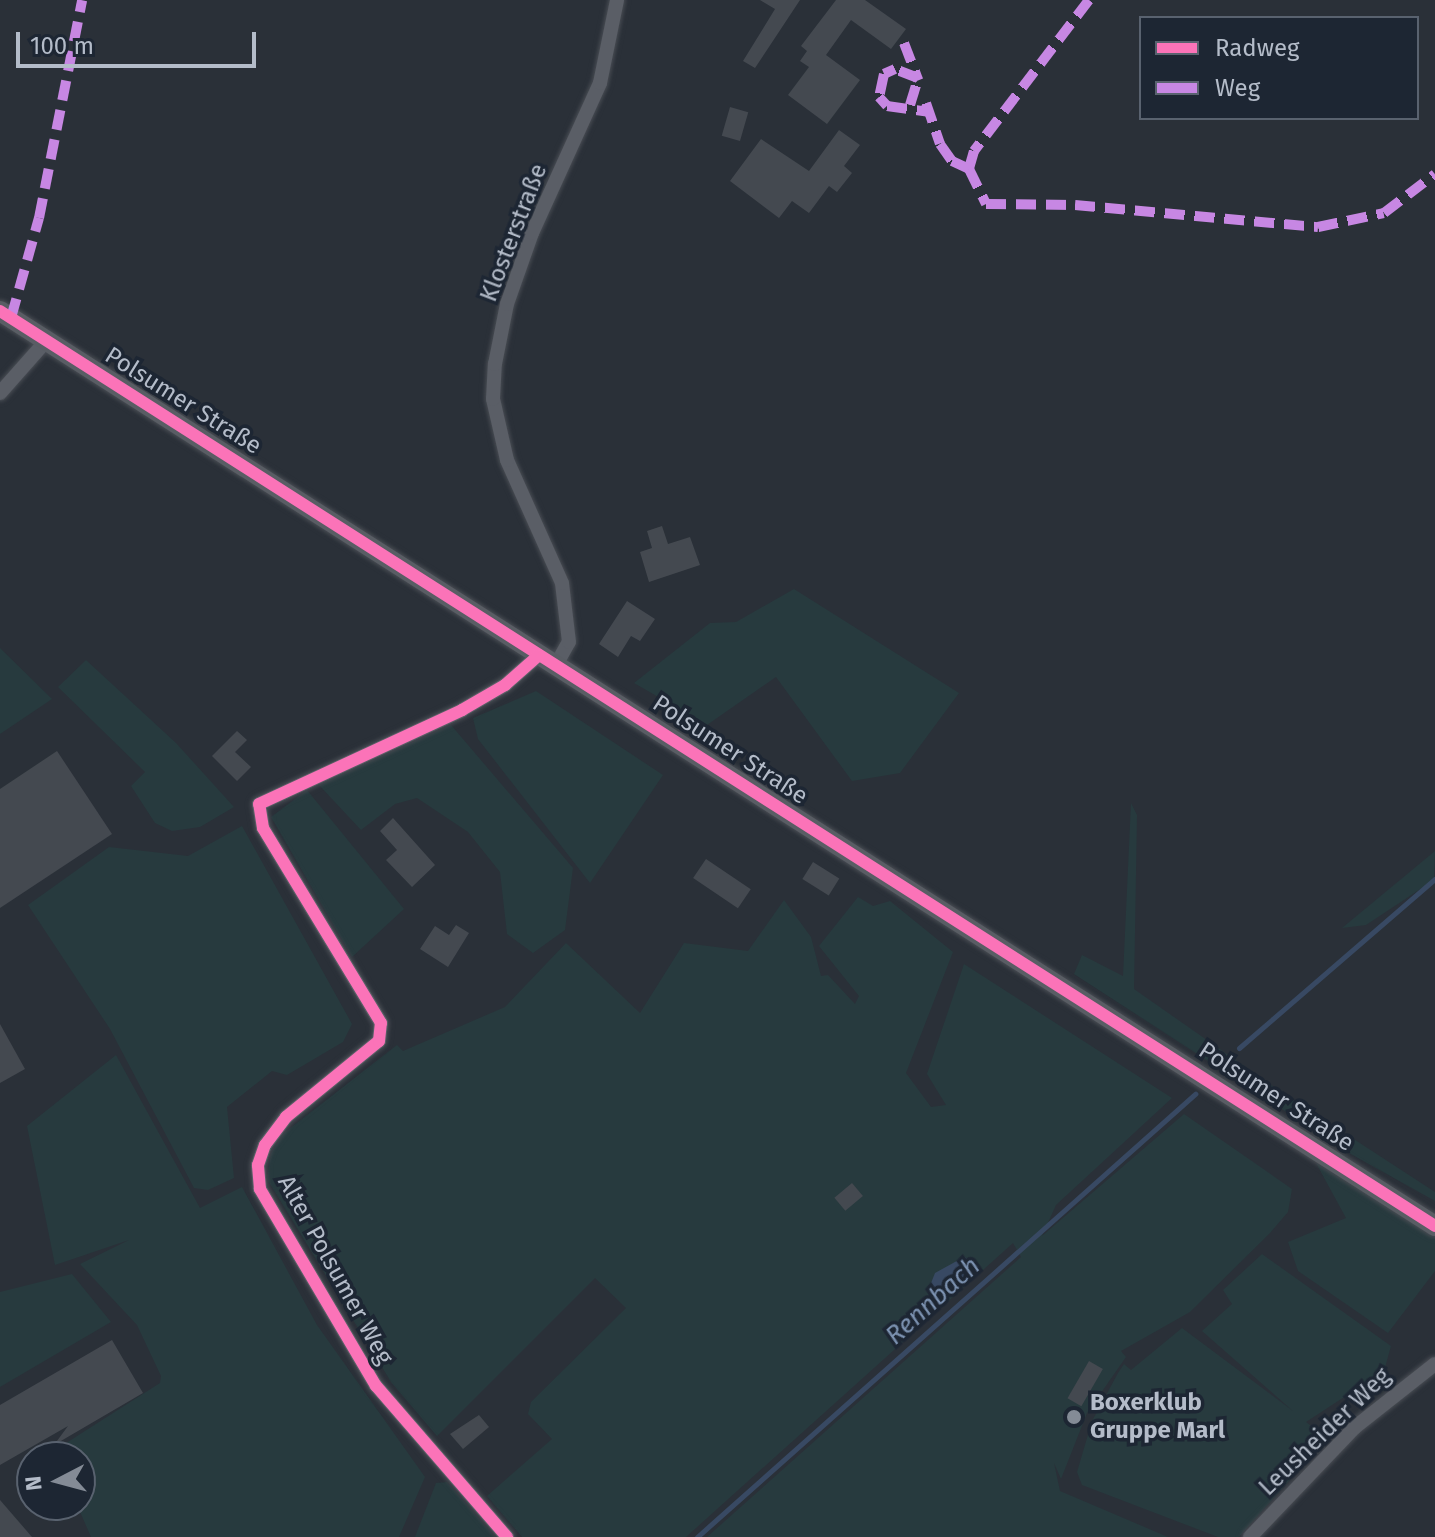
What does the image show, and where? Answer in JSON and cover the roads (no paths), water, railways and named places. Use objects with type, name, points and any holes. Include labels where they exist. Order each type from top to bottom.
[{"type":"main road","name":"Polsumer Straße","points":[[0,311],[1435,1226]]},
{"type":"street","name":"Klosterstraße","points":[[548,660],[569,642],[562,583],[502,445],[493,399],[495,364],[507,304],[532,233],[600,83],[617,0]]},
{"type":"street","points":[[0,393],[46,341]]},
{"type":"street","name":"Alter Polsumer Weg","points":[[507,1537],[376,1386],[260,1189],[258,1165],[265,1145],[286,1117],[379,1041],[381,1023],[263,828],[259,804],[462,710],[548,660]]},
{"type":"street","name":"Leusheider Weg","points":[[1250,1537],[1354,1428],[1435,1364]]},
{"type":"water","points":[[964,1257],[974,1262],[970,1277],[947,1293],[929,1288],[935,1273]]},
{"type":"waterway","name":"Rennbach","points":[[1239,1048],[1435,879]]},
{"type":"waterway","name":"Rennbach","points":[[697,1537],[1195,1094]]},
{"type":"place","name":"Boxerklub Gruppe Marl","points":[[1074,1417]]}]
